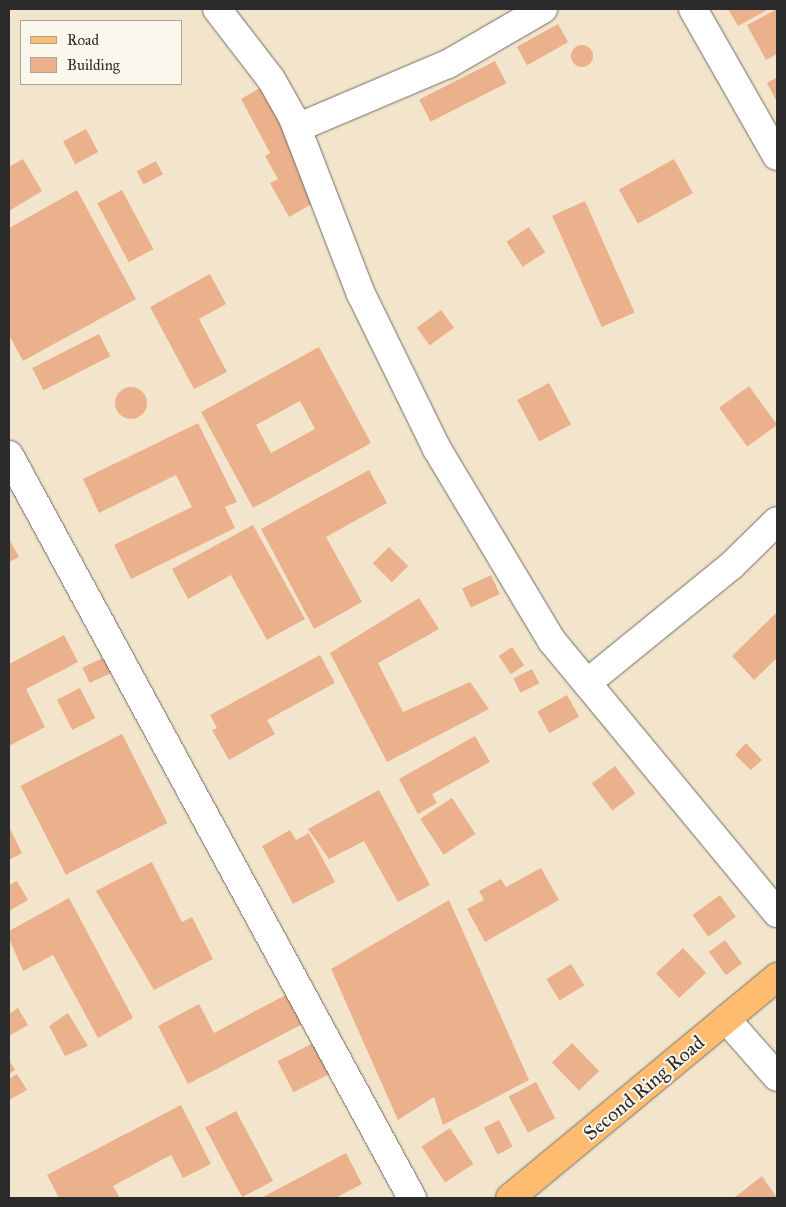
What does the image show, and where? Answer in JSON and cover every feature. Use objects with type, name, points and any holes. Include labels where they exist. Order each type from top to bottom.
[{"type":"main road","name":"Second Ring Road","points":[[510,1198],[777,977]]},
{"type":"street","points":[[216,9],[272,79],[297,128],[361,294],[438,450],[552,641],[777,913]]},
{"type":"street","points":[[297,128],[448,64],[543,9]]},
{"type":"street","points":[[693,9],[777,156]]},
{"type":"street","points":[[9,455],[412,1198]]},
{"type":"street","points":[[587,683],[731,566],[777,521]]},
{"type":"street","points":[[726,1019],[777,1077]]},
{"type":"building","points":[[728,9],[769,9],[738,26]]},
{"type":"building","points":[[777,9],[777,54],[766,60],[747,25]]},
{"type":"building","points":[[558,24],[568,42],[527,65],[517,47]]},
{"type":"building","points":[[582,45],[590,48],[593,56],[590,64],[582,67],[574,64],[571,56],[574,48]]},
{"type":"building","points":[[495,61],[506,83],[431,122],[419,100]]},
{"type":"building","points":[[777,77],[777,102],[767,83]]},
{"type":"building","points":[[272,81],[322,198],[289,217],[270,183],[278,179],[265,156],[270,153],[241,99]]},
{"type":"building","points":[[86,129],[98,152],[75,164],[63,141]]},
{"type":"building","points":[[23,159],[42,191],[9,211],[9,167]]},
{"type":"building","points":[[674,159],[693,193],[638,224],[619,190]]},
{"type":"building","points":[[156,161],[163,174],[144,185],[137,171]]},
{"type":"building","points":[[77,190],[136,299],[23,361],[9,335],[9,228]]},
{"type":"building","points":[[122,190],[153,249],[129,262],[97,203]]},
{"type":"building","points":[[585,201],[635,312],[602,327],[552,216]]},
{"type":"building","points":[[529,227],[545,252],[523,267],[506,242]]},
{"type":"building","points":[[210,274],[226,304],[199,319],[227,372],[194,389],[150,307]]},
{"type":"building","points":[[441,310],[454,328],[430,345],[417,328]]},
{"type":"building","points":[[99,334],[110,356],[44,390],[32,368]]},
{"type":"building","points":[[319,347],[371,443],[253,508],[201,412]],"holes":[[[300,401],[315,429],[271,453],[256,425]]]},
{"type":"building","points":[[549,383],[571,424],[539,441],[517,400]]},
{"type":"building","points":[[749,386],[777,425],[747,447],[719,408]]},
{"type":"building","points":[[131,387],[137,388],[142,392],[146,397],[146,409],[142,414],[137,418],[131,419],[125,418],[120,414],[116,409],[115,403],[116,397],[120,392],[125,388]]},
{"type":"building","points":[[198,423],[237,502],[225,507],[235,528],[131,579],[114,545],[192,507],[176,475],[99,513],[83,479]]},
{"type":"building","points":[[369,470],[387,503],[326,537],[362,602],[314,629],[261,529]]},
{"type":"building","points":[[253,525],[305,619],[267,640],[231,575],[188,599],[172,569]]},
{"type":"building","points":[[9,539],[19,557],[9,562]]},
{"type":"building","points":[[389,547],[408,566],[392,582],[373,563]]},
{"type":"building","points":[[491,575],[500,594],[471,608],[462,589]]},
{"type":"building","points":[[419,598],[439,629],[378,663],[403,712],[470,682],[489,709],[387,762],[330,653]]},
{"type":"building","points":[[777,612],[777,658],[754,680],[732,656]]},
{"type":"building","points":[[64,635],[78,662],[26,689],[45,727],[9,746],[9,664]]},
{"type":"building","points":[[512,647],[524,665],[511,674],[499,656]]},
{"type":"building","points":[[320,655],[335,683],[267,720],[275,734],[229,760],[212,730],[217,728],[210,715]]},
{"type":"building","points":[[105,657],[112,672],[90,683],[82,668]]},
{"type":"building","points":[[532,669],[539,683],[521,693],[513,679]]},
{"type":"building","points":[[80,688],[95,718],[72,730],[57,700]]},
{"type":"building","points":[[567,695],[579,717],[549,733],[537,711]]},
{"type":"building","points":[[122,734],[167,823],[66,875],[20,786]]},
{"type":"building","points":[[475,736],[490,762],[432,794],[437,803],[418,814],[399,779]]},
{"type":"building","points":[[746,743],[762,760],[751,770],[735,755]]},
{"type":"building","points":[[615,766],[635,793],[612,811],[592,783]]},
{"type":"building","points":[[379,790],[430,885],[398,902],[364,841],[329,859],[308,829]]},
{"type":"building","points":[[452,798],[475,834],[444,855],[420,819]]},
{"type":"building","points":[[9,827],[22,853],[9,860]]},
{"type":"building","points":[[290,830],[296,840],[309,833],[335,882],[293,904],[262,846]]},
{"type":"building","points":[[152,862],[182,922],[192,917],[213,959],[154,990],[96,891]]},
{"type":"building","points":[[541,868],[559,900],[485,942],[467,909],[484,900],[479,891],[501,879],[506,887]]},
{"type":"building","points":[[17,881],[28,900],[9,911],[9,885]]},
{"type":"building","points":[[720,895],[736,917],[708,937],[692,915]]},
{"type":"building","points":[[69,898],[133,1018],[98,1038],[53,955],[23,971],[9,938],[9,931]]},
{"type":"building","points":[[449,900],[529,1080],[443,1125],[434,1097],[398,1120],[331,969]]},
{"type":"building","points":[[725,940],[742,963],[726,975],[709,952]]},
{"type":"building","points":[[683,948],[706,973],[679,998],[656,973]]},
{"type":"building","points":[[571,964],[584,985],[560,1001],[546,979]]},
{"type":"building","points":[[295,990],[310,1020],[188,1084],[158,1026],[199,1004],[214,1033]]},
{"type":"building","points":[[18,1008],[28,1025],[9,1036],[9,1014]]},
{"type":"building","points":[[68,1013],[88,1046],[65,1056],[49,1026]]},
{"type":"building","points":[[323,1038],[339,1069],[293,1092],[278,1061]]},
{"type":"building","points":[[572,1043],[599,1071],[579,1091],[552,1062]]},
{"type":"building","points":[[9,1060],[15,1070],[9,1074]]},
{"type":"building","points":[[17,1074],[27,1090],[9,1100],[9,1079]]},
{"type":"building","points":[[536,1082],[555,1118],[528,1133],[509,1097]]},
{"type":"building","points":[[181,1105],[211,1164],[183,1178],[171,1155],[113,1186],[120,1198],[59,1198],[47,1175]]},
{"type":"building","points":[[236,1111],[273,1181],[242,1197],[205,1127]]},
{"type":"building","points":[[499,1120],[513,1147],[497,1154],[484,1128]]},
{"type":"building","points":[[450,1128],[473,1164],[445,1183],[421,1147]]},
{"type":"building","points":[[346,1153],[362,1184],[335,1198],[261,1198]]},
{"type":"building","points":[[762,1176],[777,1198],[734,1198]]}]
